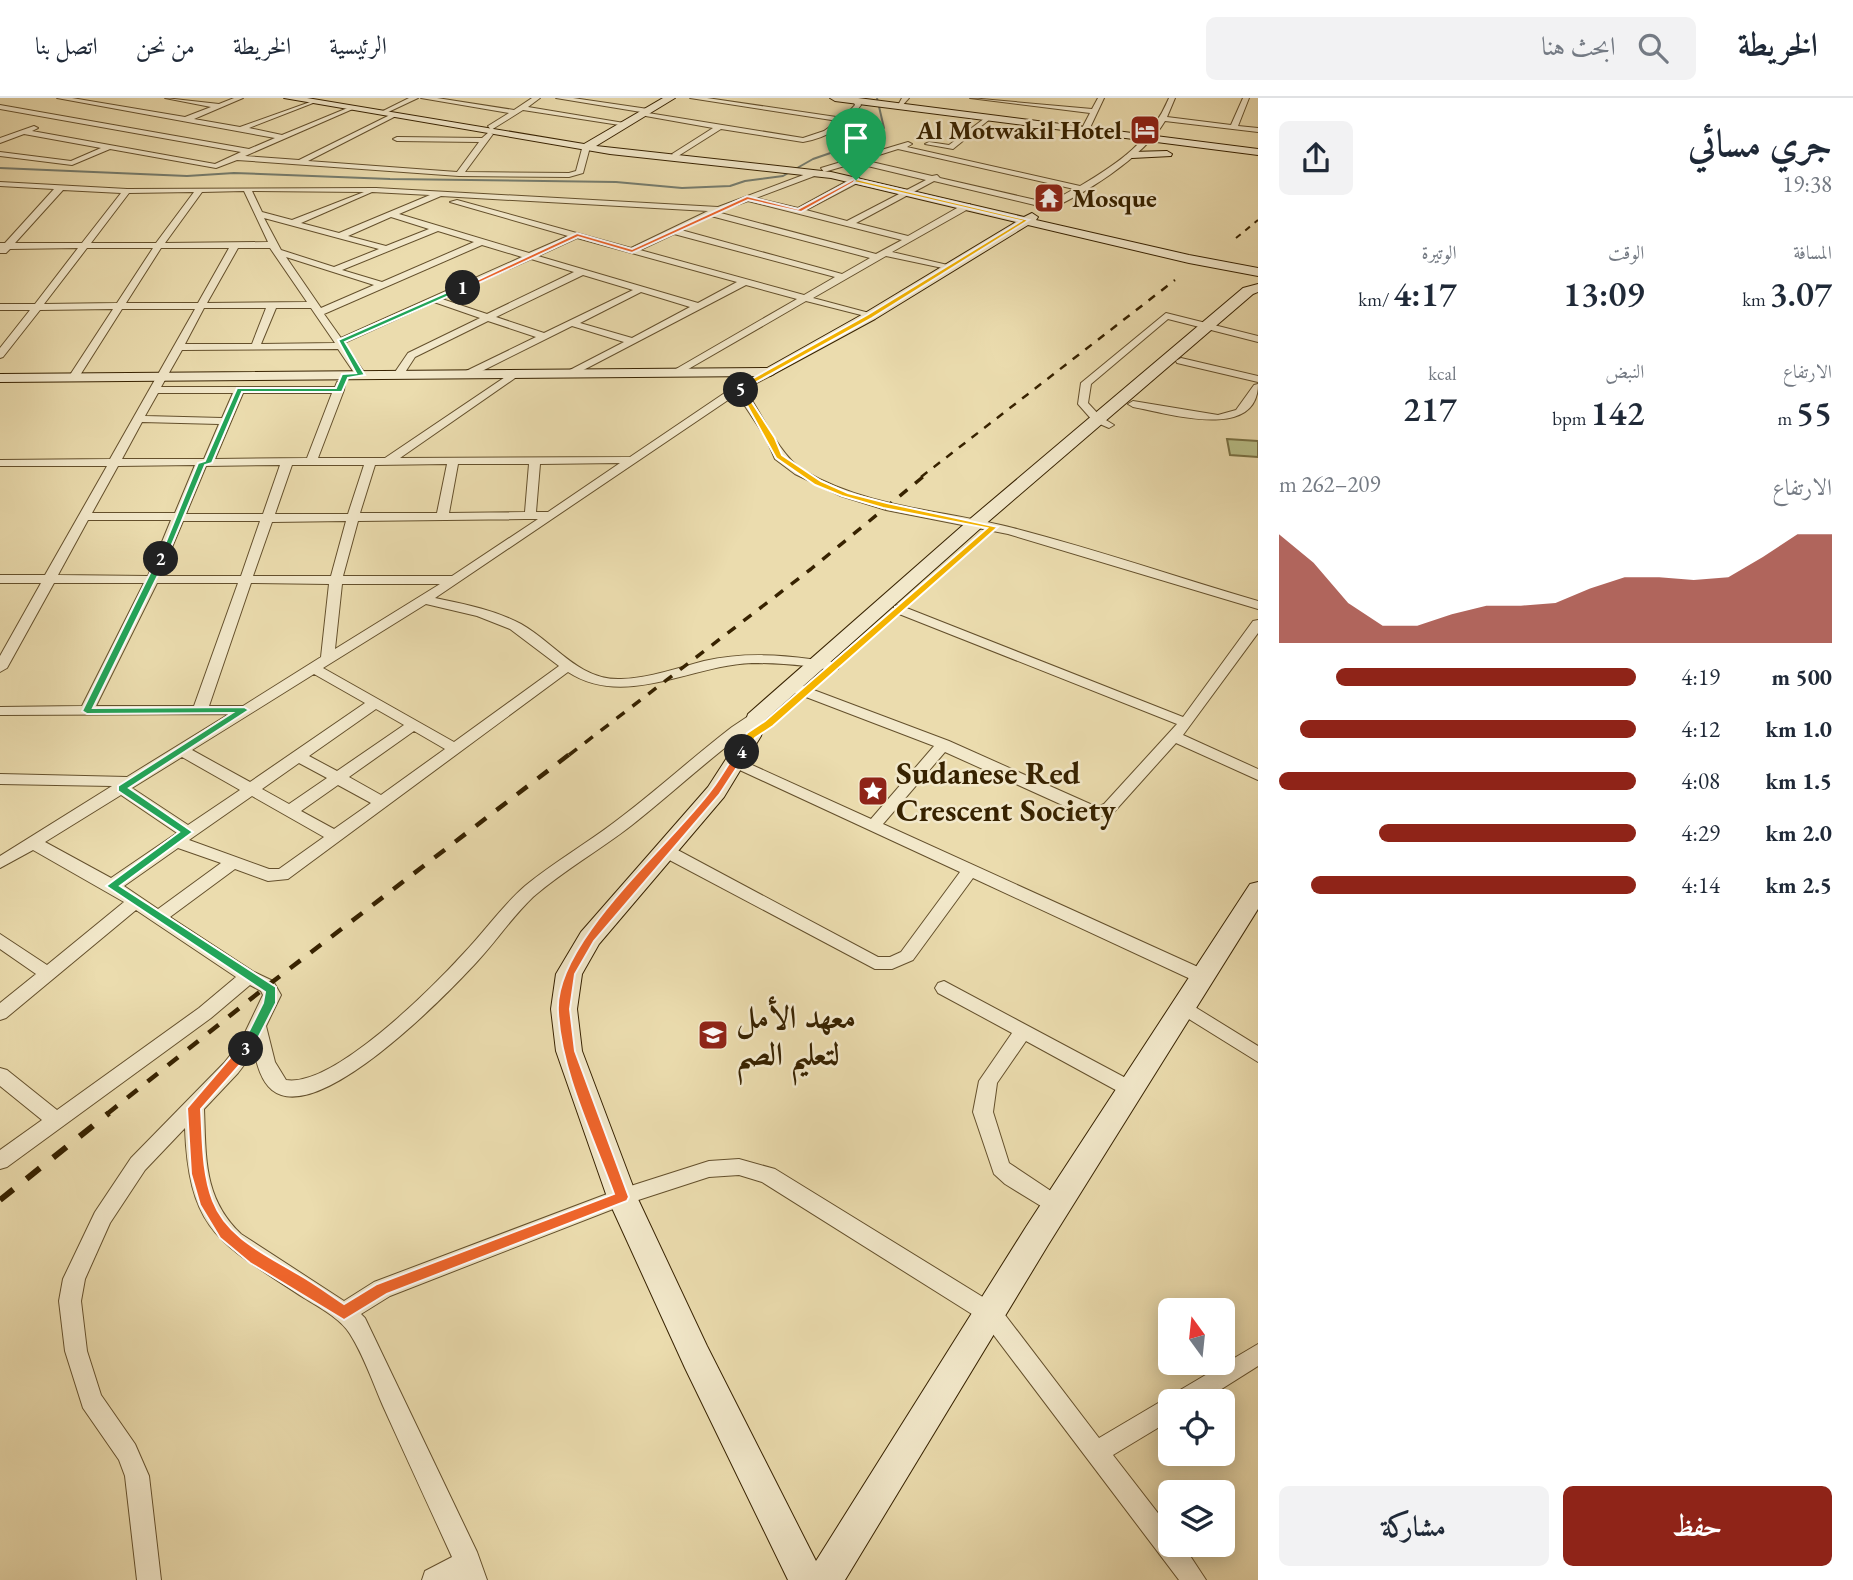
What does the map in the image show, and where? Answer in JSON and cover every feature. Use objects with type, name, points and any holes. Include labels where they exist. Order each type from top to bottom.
[{"type":"main road","points":[[289,98],[388,113],[489,133],[758,168],[816,171],[1029,219]]},
{"type":"main road","points":[[588,146],[669,98]]},
{"type":"main road","points":[[835,98],[899,103],[958,115],[1258,154]]},
{"type":"main road","points":[[311,100],[388,113]]},
{"type":"main road","points":[[588,146],[816,171],[1177,254],[1258,279],[1258,293],[976,523],[825,665]]},
{"type":"main road","points":[[1132,155],[1258,154]]},
{"type":"main road","points":[[0,378],[73,378],[160,384],[345,375],[770,372],[870,316],[1029,219]]},
{"type":"main road","points":[[807,1580],[695,1357],[622,1197],[569,1051],[564,1009],[569,974],[590,938],[716,792],[736,763],[753,727],[769,723],[797,689],[899,609],[994,527],[1103,422],[1133,404],[1212,328]]},
{"type":"main road","points":[[825,1580],[1056,1205],[1258,890]]},
{"type":"street","points":[[60,98],[284,138]]},
{"type":"street","points":[[85,109],[116,98]]},
{"type":"street","points":[[168,98],[219,106]]},
{"type":"street","points":[[0,154],[72,163],[240,98]]},
{"type":"street","points":[[300,162],[415,98]]},
{"type":"street","points":[[424,98],[626,124]]},
{"type":"street","points":[[459,174],[489,133],[537,98]]},
{"type":"street","points":[[559,98],[803,140],[813,138],[845,120],[860,100]]},
{"type":"street","points":[[693,98],[845,120]]},
{"type":"street","points":[[958,115],[972,98],[1032,101],[1094,111]]},
{"type":"street","points":[[1029,219],[1132,155],[1149,140],[1163,120],[1172,98]]},
{"type":"street","points":[[1234,127],[1246,109],[1246,98]]},
{"type":"street","points":[[241,129],[311,100]]},
{"type":"street","points":[[1084,132],[1100,100],[1090,100]]},
{"type":"street","points":[[0,107],[251,152]]},
{"type":"street","points":[[24,132],[219,166],[352,108]]},
{"type":"street","points":[[0,118],[21,111]]},
{"type":"street","points":[[0,141],[73,114]]},
{"type":"street","points":[[632,251],[714,211],[816,171],[917,142],[950,147],[987,119]]},
{"type":"street","points":[[1163,120],[1258,130]]},
{"type":"street","points":[[675,156],[719,127]]},
{"type":"street","points":[[397,139],[489,133]]},
{"type":"street","points":[[238,158],[459,174],[574,175],[579,173],[588,146]]},
{"type":"street","points":[[898,147],[1079,188]]},
{"type":"street","points":[[856,161],[1050,206]]},
{"type":"street","points":[[956,168],[967,163]]},
{"type":"street","points":[[849,223],[945,174]]},
{"type":"street","points":[[799,211],[856,180]]},
{"type":"street","points":[[0,184],[127,191],[376,190],[714,211],[880,255],[949,268]]},
{"type":"street","points":[[0,255],[4,246],[60,188]]},
{"type":"street","points":[[247,189],[276,248],[361,375]]},
{"type":"street","points":[[293,223],[376,190]]},
{"type":"street","points":[[0,355],[127,191]]},
{"type":"street","points":[[73,378],[159,245],[199,191]]},
{"type":"street","points":[[340,236],[437,195],[870,316]]},
{"type":"street","points":[[449,200],[477,196]]},
{"type":"street","points":[[747,198],[910,239]]},
{"type":"street","points":[[674,373],[967,206]]},
{"type":"street","points":[[260,214],[387,248]]},
{"type":"street","points":[[392,215],[697,306]]},
{"type":"street","points":[[336,270],[436,229]]},
{"type":"street","points":[[673,231],[841,276]]},
{"type":"street","points":[[180,347],[342,344],[577,235]]},
{"type":"street","points":[[0,307],[272,306],[317,309],[382,285],[481,242]]},
{"type":"street","points":[[4,246],[235,245],[276,248],[382,285]]},
{"type":"street","points":[[0,668],[235,245]]},
{"type":"street","points":[[398,375],[411,355],[583,271]]},
{"type":"street","points":[[570,374],[743,282]]},
{"type":"street","points":[[468,374],[641,289]]},
{"type":"street","points":[[436,300],[543,336]]},
{"type":"street","points":[[255,347],[272,306]]},
{"type":"street","points":[[1103,422],[1083,404],[1086,383],[1166,316],[1258,339]]},
{"type":"street","points":[[570,323],[632,341]]},
{"type":"street","points":[[1181,360],[1258,379]]},
{"type":"street","points":[[0,863],[455,580],[739,388],[770,372]]},
{"type":"street","points":[[386,462],[514,374]]},
{"type":"street","points":[[311,461],[345,375]]},
{"type":"street","points":[[160,384],[239,390],[339,390]]},
{"type":"street","points":[[1133,404],[1218,418],[1240,412],[1258,387]]},
{"type":"street","points":[[739,388],[767,431],[779,457],[799,472],[855,497],[994,527],[1258,605]]},
{"type":"street","points":[[87,711],[152,580],[239,390]]},
{"type":"street","points":[[140,419],[226,421]]},
{"type":"street","points":[[1,466],[632,460]]},
{"type":"street","points":[[200,710],[287,462]]},
{"type":"street","points":[[328,657],[327,632],[370,462]]},
{"type":"street","points":[[442,516],[453,462]]},
{"type":"street","points":[[530,517],[535,462]]},
{"type":"street","points":[[86,516],[268,518],[549,515]]},
{"type":"street","points":[[0,579],[455,580]]},
{"type":"street","points":[[423,599],[475,611],[516,626],[568,666],[602,682],[625,684],[746,659],[825,665]]},
{"type":"street","points":[[899,609],[1186,723]]},
{"type":"street","points":[[797,689],[944,744],[1085,809],[1098,812],[1109,808],[1186,723],[1258,624]]},
{"type":"street","points":[[0,779],[126,785],[181,836],[232,863],[277,876],[335,837],[568,666]]},
{"type":"street","points":[[312,667],[454,748]]},
{"type":"street","points":[[112,886],[375,703]]},
{"type":"street","points":[[0,711],[244,710]]},
{"type":"street","points":[[290,811],[414,725]]},
{"type":"street","points":[[257,1025],[270,1071],[276,1082],[287,1089],[315,1086],[348,1065],[404,1022],[446,983],[524,897],[562,866],[624,824],[713,747],[753,727]]},
{"type":"street","points":[[1174,737],[1258,775]]},
{"type":"street","points":[[873,826],[944,744]]},
{"type":"street","points":[[183,751],[335,837]]},
{"type":"street","points":[[298,755],[382,802]]},
{"type":"street","points":[[736,763],[1203,977]]},
{"type":"street","points":[[34,843],[112,886],[271,990],[270,1003],[247,1047],[194,1108],[164,1135],[138,1164],[103,1218],[82,1258],[70,1301],[76,1351],[91,1400],[127,1452],[137,1476],[149,1580]]},
{"type":"street","points":[[666,851],[875,962],[892,963],[907,956],[970,870]]},
{"type":"street","points":[[160,916],[232,863]]},
{"type":"street","points":[[0,1013],[136,901]]},
{"type":"street","points":[[0,940],[48,974]]},
{"type":"street","points":[[0,1161],[205,1013],[248,977]]},
{"type":"street","points":[[944,988],[1130,1089]]},
{"type":"street","points":[[1182,1006],[1258,1055]]},
{"type":"street","points":[[1023,1031],[988,1081],[983,1112],[1001,1168],[1012,1178],[1056,1205]]},
{"type":"street","points":[[0,1075],[56,1120]]},
{"type":"street","points":[[194,1108],[198,1174],[207,1205],[225,1234],[256,1258],[344,1313],[357,1325],[365,1339],[472,1571],[434,1580]]},
{"type":"street","points":[[344,1313],[382,1289],[622,1197],[709,1169],[739,1167],[768,1175],[991,1314],[1194,1580]]},
{"type":"street","points":[[1201,1389],[1258,1354]]},
{"type":"street","points":[[1097,1452],[1158,1415]]},
{"type":"green space","points":[[1227,439],[1258,441],[1258,457],[1230,455]]},
{"type":"waterway","points":[[0,168],[187,176],[234,173],[390,179],[616,182],[682,188],[730,186],[745,181],[783,176],[813,159],[877,137],[884,128],[877,98]]},
{"type":"railway","points":[[1236,238],[1258,220]]},
{"type":"railway","points":[[921,477],[1175,280]]},
{"type":"railway","points":[[569,755],[811,569],[924,476]]},
{"type":"railway","points":[[107,1114],[267,986],[571,753]]},
{"type":"railway","points":[[0,1200],[109,1113]]},
{"type":"place","name":"Al Motwakil Hotel","points":[[1145,130]]},
{"type":"place","name":"Mosque","points":[[1049,198]]},
{"type":"place","name":"Sudanese Red Crescent Society","points":[[873,791]]},
{"type":"place","name":"معهد الأمل لتعليم الصم","points":[[713,1035]]},
{"type":"route","points":[[856,180],[1026,220],[870,316],[739,388],[771,438],[779,457],[818,483],[886,506],[994,527],[751,736],[716,792],[590,938],[569,974],[564,1009],[569,1051],[622,1197],[382,1289],[344,1313],[256,1258],[225,1234],[207,1205],[198,1174],[194,1108],[247,1047],[270,1003],[271,990],[112,886],[187,832],[121,788],[244,710],[87,711],[152,580],[202,463],[208,463],[239,390],[339,390],[345,375],[361,375],[341,341],[577,235],[632,251],[747,198],[799,211],[856,180]]}]
